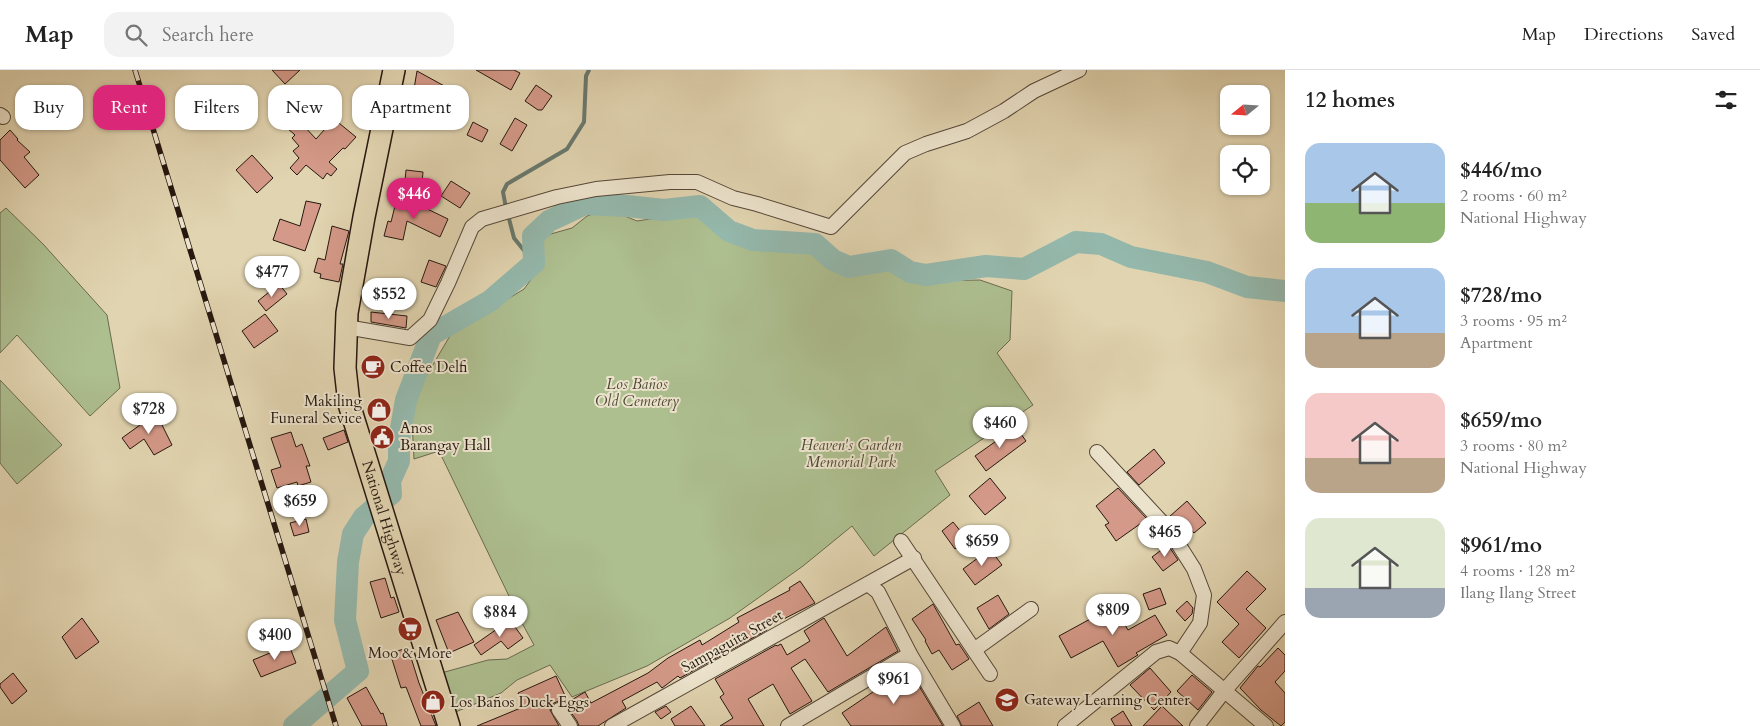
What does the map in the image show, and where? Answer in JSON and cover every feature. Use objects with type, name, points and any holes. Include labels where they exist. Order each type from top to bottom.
[{"type":"main road","name":"National Highway","points":[[394,70],[364,217],[346,327],[345,368],[349,404],[388,524],[449,726]]},
{"type":"street","points":[[346,327],[410,338],[430,320],[448,284],[472,227],[482,219],[557,197],[596,189],[670,182],[697,182],[733,198],[831,227],[905,153],[967,130],[1004,111],[1034,91],[1079,70]]},
{"type":"street","points":[[1097,452],[1170,532],[1194,569],[1204,595],[1200,623],[1180,653]]},
{"type":"street","points":[[901,540],[990,674]]},
{"type":"street","name":"Sampaguita Street","points":[[612,726],[914,558]]},
{"type":"street","points":[[868,584],[878,592],[910,654],[953,726]]},
{"type":"street","points":[[974,650],[1032,609]]},
{"type":"street","points":[[1197,726],[1225,690],[1283,627]]},
{"type":"street","points":[[1065,726],[1156,652],[1169,648],[1180,653],[1266,726]]},
{"type":"street","points":[[788,726],[910,654]]},
{"type":"street","points":[[559,710],[570,726]]},
{"type":"green space","points":[[6,208],[43,244],[107,315],[120,388],[90,416],[17,335],[0,353],[0,213]]},
{"type":"green space","points":[[608,209],[637,221],[697,212],[737,242],[812,249],[834,270],[890,266],[922,281],[980,280],[1012,291],[1010,340],[997,353],[1033,405],[935,471],[950,495],[874,556],[852,526],[803,566],[730,618],[647,666],[572,697],[550,665],[517,680],[501,693],[446,716],[434,675],[488,660],[507,659],[534,645],[439,451],[414,459],[411,402],[451,334],[524,289],[538,270],[540,237],[572,228],[587,216]]},
{"type":"green space","points":[[0,380],[62,445],[17,484],[0,463]]},
{"type":"building","points":[[272,70],[300,70],[285,84]]},
{"type":"building","points":[[476,70],[514,70],[520,73],[511,90]]},
{"type":"building","points":[[417,71],[443,85],[415,85]]},
{"type":"building","points":[[536,85],[552,96],[542,110],[538,110],[525,101]]},
{"type":"building","points":[[515,118],[527,125],[512,151],[500,144]]},
{"type":"building","points":[[473,122],[488,130],[482,142],[467,135]]},
{"type":"building","points":[[342,126],[356,137],[329,162],[337,169],[331,176],[327,173],[323,179],[306,165],[297,175],[290,168],[299,158],[293,151],[299,146],[292,138],[295,135],[289,130],[308,130],[316,139],[324,130],[342,130]]},
{"type":"building","points":[[10,130],[17,140],[30,152],[24,157],[39,175],[25,188],[0,160],[0,140]]},
{"type":"building","points":[[252,155],[273,178],[257,193],[236,170]]},
{"type":"building","points":[[406,170],[423,172],[422,183],[405,181]]},
{"type":"building","points":[[451,181],[470,193],[460,208],[441,196]]},
{"type":"building","points":[[406,197],[420,201],[419,205],[448,219],[440,237],[407,221],[403,240],[384,236],[388,221],[391,222],[395,206],[403,208]]},
{"type":"building","points":[[306,201],[321,204],[305,251],[273,240],[280,219],[300,226]]},
{"type":"building","points":[[332,226],[349,231],[340,264],[343,264],[339,282],[320,278],[321,274],[314,272],[318,258],[325,260]]},
{"type":"building","points":[[429,260],[446,266],[436,287],[421,282]]},
{"type":"building","points":[[279,284],[287,294],[266,311],[258,301]]},
{"type":"building","points":[[371,312],[407,316],[406,328],[371,322]]},
{"type":"building","points":[[265,314],[278,331],[254,348],[242,331]]},
{"type":"building","points":[[155,411],[172,445],[154,455],[144,439],[130,449],[122,438]]},
{"type":"building","points":[[1016,427],[1026,441],[986,471],[975,456]]},
{"type":"building","points":[[344,430],[348,442],[328,450],[323,438]]},
{"type":"building","points":[[291,432],[296,447],[302,444],[310,466],[306,466],[311,482],[298,486],[297,482],[277,488],[271,470],[281,467],[271,438]]},
{"type":"building","points":[[1154,449],[1165,463],[1139,485],[1127,472]]},
{"type":"building","points":[[990,478],[1006,498],[985,515],[969,496]]},
{"type":"building","points":[[1118,488],[1147,519],[1116,541],[1105,525],[1109,523],[1096,506]]},
{"type":"building","points":[[1187,501],[1206,523],[1194,533],[1187,526],[1181,532],[1169,517]]},
{"type":"building","points":[[306,519],[309,532],[294,536],[290,523]]},
{"type":"building","points":[[953,522],[967,539],[955,549],[942,531]]},
{"type":"building","points":[[1168,545],[1178,560],[1163,571],[1152,557]]},
{"type":"building","points":[[990,549],[1002,565],[975,585],[963,569]]},
{"type":"building","points":[[1247,571],[1266,589],[1246,609],[1266,628],[1239,658],[1222,642],[1239,624],[1217,602]]},
{"type":"building","points":[[385,578],[391,598],[394,597],[399,612],[381,618],[370,582]]},
{"type":"building","points":[[800,581],[815,603],[766,628],[767,630],[680,678],[678,676],[662,688],[657,682],[622,701],[626,708],[598,726],[579,726],[566,705],[559,701],[554,703],[550,710],[559,726],[477,726],[523,707],[518,693],[556,676],[568,702],[585,692],[591,703],[648,673],[668,658],[700,640],[702,645],[739,622],[737,618],[790,590],[789,588]]},
{"type":"building","points":[[1160,588],[1166,604],[1149,610],[1143,594]]},
{"type":"building","points":[[998,595],[1009,614],[989,629],[977,608]]},
{"type":"building","points":[[1187,601],[1193,608],[1192,614],[1185,621],[1176,611]]},
{"type":"building","points":[[933,604],[956,645],[959,644],[969,659],[952,670],[939,650],[932,654],[926,640],[912,619]]},
{"type":"building","points":[[1114,606],[1128,630],[1155,615],[1167,635],[1136,653],[1138,655],[1118,667],[1103,641],[1071,658],[1059,636]]},
{"type":"building","points":[[458,612],[474,642],[449,653],[436,620]]},
{"type":"building","points":[[82,618],[99,642],[76,659],[62,637]]},
{"type":"building","points":[[824,618],[847,656],[886,627],[898,651],[828,692],[805,659],[791,668],[812,701],[790,714],[773,684],[748,699],[764,726],[720,726],[733,718],[720,697],[724,694],[715,679],[776,645],[781,644],[787,655],[810,641],[804,631]]},
{"type":"building","points":[[510,620],[523,638],[508,649],[501,641],[481,655],[474,645]]},
{"type":"building","points":[[289,645],[296,663],[261,677],[253,660]]},
{"type":"building","points":[[408,648],[436,726],[421,726],[406,687],[401,688],[390,653]]},
{"type":"building","points":[[1278,648],[1285,655],[1285,671],[1275,682],[1285,693],[1285,722],[1281,726],[1261,710],[1240,688],[1258,666],[1260,667]]},
{"type":"building","points":[[907,666],[943,726],[851,726],[842,713],[892,679],[890,676]]},
{"type":"building","points":[[1150,668],[1171,692],[1154,710],[1130,685]]},
{"type":"building","points":[[13,673],[27,691],[12,704],[0,687],[0,684]]},
{"type":"building","points":[[1192,675],[1212,692],[1198,710],[1177,691]]},
{"type":"building","points":[[366,687],[381,714],[383,713],[387,726],[362,726],[347,698]]},
{"type":"building","points":[[979,702],[993,726],[962,726],[957,716]]},
{"type":"building","points":[[666,706],[671,712],[661,719],[655,712]]},
{"type":"building","points":[[691,706],[705,726],[675,726],[671,719]]},
{"type":"building","points":[[1162,706],[1183,726],[1143,726]]},
{"type":"building","points":[[1123,711],[1132,726],[1115,726],[1111,719]]},
{"type":"waterway","points":[[506,208],[503,192],[507,184],[567,149],[584,122],[586,76],[589,70]]},
{"type":"waterway","points":[[294,726],[358,671],[345,620],[348,562],[353,534],[364,517],[391,494],[390,481],[399,461],[399,440],[406,400],[431,335],[490,301],[534,263],[533,236],[549,221],[585,204],[664,210],[700,206],[729,231],[753,240],[815,244],[833,260],[849,267],[891,260],[910,272],[926,275],[986,266],[1024,269],[1076,242],[1101,244],[1131,257],[1207,272],[1247,287],[1285,291]]},
{"type":"waterway","points":[[508,215],[514,238],[534,263]]},
{"type":"railway","points":[[135,70],[336,726]]},
{"type":"place","name":"Coffee Delfi","points":[[373,367]]},
{"type":"place","name":"Makiling Funeral Sevice","points":[[379,410]]},
{"type":"place","name":"Anos Barangay Hall","points":[[382,437]]},
{"type":"place","name":"Moo & More","points":[[410,629]]},
{"type":"place","name":"Gateway Learning Center","points":[[1007,700]]},
{"type":"place","name":"Los Baños Duck Eggs","points":[[433,702]]},
{"type":"park label","name":"Los Baños Old Cemetery","points":[[637,392]]},
{"type":"park label","name":"Heaven's Garden Memorial Park","points":[[851,454]]}]
